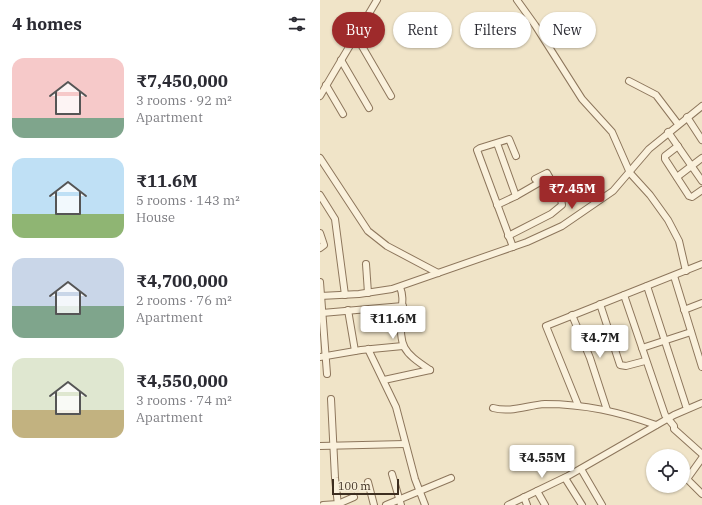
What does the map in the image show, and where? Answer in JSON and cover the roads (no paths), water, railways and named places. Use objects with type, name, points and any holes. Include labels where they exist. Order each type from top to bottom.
[{"type":"street","points":[[370,12],[377,0]]},
{"type":"street","points":[[517,0],[535,25],[582,99],[612,132],[630,173],[650,195],[668,220],[679,241],[686,271]]},
{"type":"street","points":[[320,96],[323,88],[348,48]]},
{"type":"street","points":[[363,48],[391,96]]},
{"type":"street","points":[[341,60],[369,108]]},
{"type":"street","points":[[629,81],[656,95],[678,124]]},
{"type":"street","points":[[323,88],[343,114]]},
{"type":"street","points":[[321,296],[368,293],[401,286],[544,235],[578,217],[613,191],[649,149],[668,132],[702,106]]},
{"type":"street","points":[[687,117],[702,140]]},
{"type":"street","points":[[696,131],[702,126]]},
{"type":"street","points":[[668,132],[702,181]]},
{"type":"street","points":[[513,247],[477,150],[509,140],[516,156]]},
{"type":"street","points":[[498,146],[516,196]]},
{"type":"street","points":[[678,146],[665,158],[690,197],[702,190]]},
{"type":"street","points":[[320,158],[368,231],[387,246],[438,273]]},
{"type":"street","points":[[676,177],[702,158]]},
{"type":"street","points":[[508,236],[551,214],[562,205],[561,199],[547,173],[536,179]]},
{"type":"street","points":[[497,205],[549,177]]},
{"type":"street","points":[[320,195],[335,219],[345,295]]},
{"type":"street","points":[[320,233],[324,245],[320,248]]},
{"type":"street","points":[[366,264],[368,293]]},
{"type":"street","points":[[578,405],[546,329],[548,324],[702,264]]},
{"type":"street","points":[[674,276],[702,367]]},
{"type":"street","points":[[320,282],[323,357],[327,374]]},
{"type":"street","points":[[384,380],[430,370],[408,354],[403,346],[401,314],[403,295],[401,286]]},
{"type":"street","points":[[647,286],[686,406]]},
{"type":"street","points":[[624,295],[667,419],[674,426],[674,429],[702,454]]},
{"type":"street","points":[[600,304],[620,365],[626,366],[646,361]]},
{"type":"street","points":[[684,310],[701,305]]},
{"type":"street","points":[[322,313],[403,306]]},
{"type":"street","points":[[348,310],[355,351]]},
{"type":"street","points":[[572,315],[592,364],[607,410]]},
{"type":"street","points":[[642,348],[691,332]]},
{"type":"street","points":[[323,357],[368,349],[403,346]]},
{"type":"street","points":[[368,349],[384,380],[399,416],[405,444],[419,492],[425,505]]},
{"type":"street","points":[[331,399],[338,504]]},
{"type":"street","points":[[674,415],[677,411],[686,406],[702,400]]},
{"type":"street","points":[[512,504],[582,469],[674,415],[702,404]]},
{"type":"street","points":[[494,408],[504,410],[540,405],[578,405],[607,410],[656,425]]},
{"type":"street","points":[[674,426],[678,427],[702,448]]},
{"type":"street","points":[[320,446],[405,444]]},
{"type":"street","points":[[702,458],[687,479],[702,494]]},
{"type":"street","points":[[582,469],[602,505]]},
{"type":"street","points":[[392,474],[400,502]]},
{"type":"street","points":[[386,505],[400,502],[451,478]]},
{"type":"street","points":[[565,478],[582,505]]},
{"type":"street","points":[[368,482],[374,505]]},
{"type":"street","points":[[537,491],[545,505]]},
{"type":"street","points":[[323,505],[338,504],[354,497]]},
{"type":"street","points":[[524,497],[528,505]]}]
